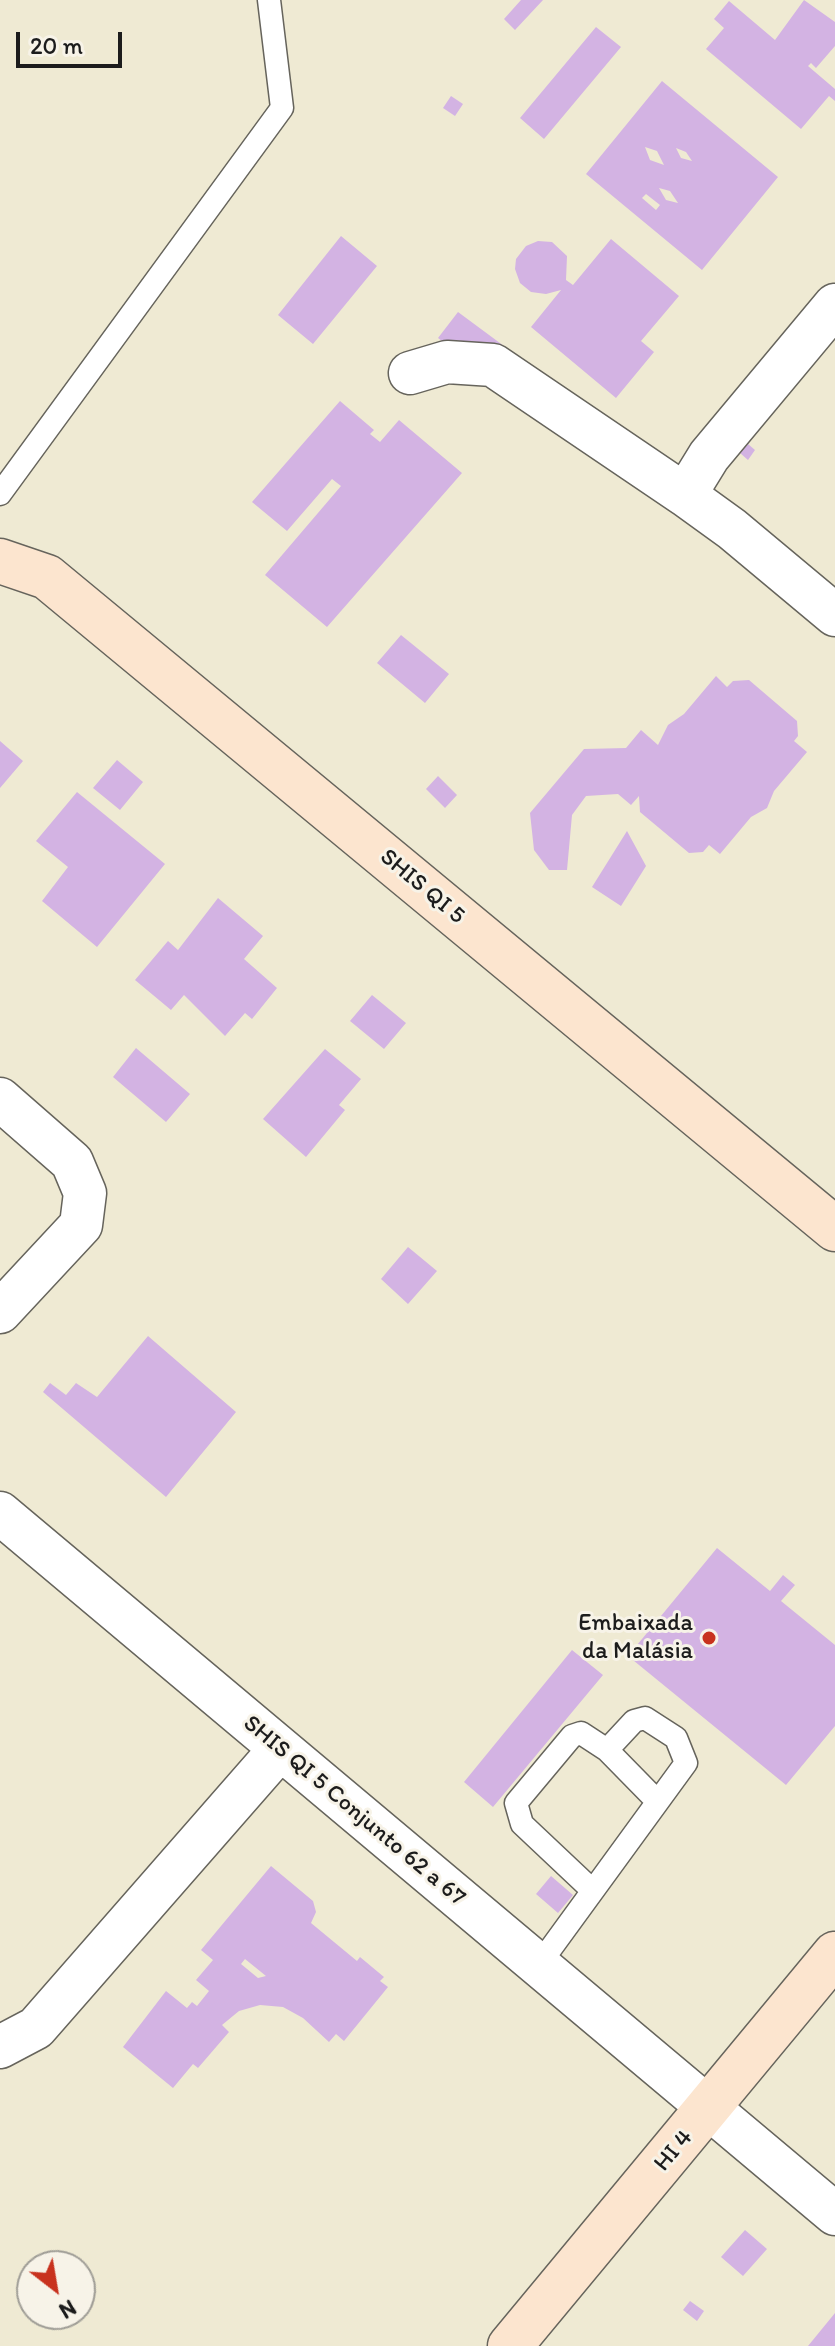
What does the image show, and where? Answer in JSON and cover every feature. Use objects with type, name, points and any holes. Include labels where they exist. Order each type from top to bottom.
[{"type":"street","points":[[685,495],[709,456],[835,305]]},
{"type":"street","points":[[410,373],[447,362],[493,365],[732,529],[835,615]]},
{"type":"street","name":"SHIS QI 5","points":[[0,561],[47,577],[835,1229]]},
{"type":"street","points":[[0,1099],[72,1162],[85,1193],[81,1225],[0,1312]]},
{"type":"street","name":"SHIS QI 5 Conjunto 62 a 67","points":[[0,1513],[835,2214]]},
{"type":"street","points":[[0,2047],[36,2028],[280,1749]]},
{"type":"street","name":"HI 4","points":[[510,2346],[709,2110],[835,1954]]},
{"type":"lane","points":[[0,494],[282,108],[269,0]]},
{"type":"lane","points":[[538,1966],[686,1763],[676,1738],[645,1718],[634,1721],[607,1750]]},
{"type":"lane","points":[[592,1890],[522,1824],[516,1803],[572,1736],[581,1733],[607,1750],[657,1801]]},
{"type":"building","points":[[521,0],[543,0],[515,30],[504,19]]},
{"type":"building","points":[[804,0],[835,22],[835,46],[816,68],[811,63],[808,66],[835,89],[835,101],[829,96],[801,129],[706,49],[724,28],[714,19],[729,1],[775,40]]},
{"type":"building","points":[[596,27],[621,47],[544,139],[520,118]]},
{"type":"building","points":[[662,81],[778,177],[702,270],[586,174]],"holes":[[[645,147],[657,151],[664,165],[650,160]],[[676,148],[686,152],[692,161],[681,158]],[[659,188],[670,191],[678,203],[666,200]],[[646,194],[660,205],[656,210],[642,198]]]},
{"type":"building","points":[[451,96],[463,104],[455,116],[443,108]]},
{"type":"building","points":[[341,236],[377,266],[313,344],[278,315]]},
{"type":"building","points":[[611,239],[679,296],[641,341],[654,352],[616,398],[531,327],[561,290],[546,294],[531,292],[520,283],[515,269],[516,259],[526,246],[538,241],[552,242],[567,256],[566,280],[573,285]]},
{"type":"building","points":[[458,312],[508,349],[488,376],[438,338]]},
{"type":"building","points":[[340,401],[374,430],[370,434],[380,442],[399,420],[462,473],[327,627],[265,575],[341,486],[332,479],[287,531],[252,502]]},
{"type":"building","points":[[748,444],[755,450],[748,460],[740,453]]},
{"type":"building","points":[[401,635],[449,674],[425,703],[377,663]]},
{"type":"building","points":[[716,676],[727,687],[733,681],[749,680],[797,721],[798,736],[794,741],[807,752],[774,791],[767,808],[751,817],[720,854],[709,845],[703,852],[689,853],[640,812],[639,796],[631,805],[618,794],[586,796],[572,815],[567,870],[549,870],[534,850],[530,813],[584,749],[626,748],[641,730],[658,745],[668,725],[684,714]]},
{"type":"building","points":[[0,741],[23,761],[0,788]]},
{"type":"building","points":[[117,760],[143,782],[120,810],[93,788]]},
{"type":"building","points":[[438,776],[457,795],[445,808],[426,789]]},
{"type":"building","points":[[77,792],[165,864],[97,947],[42,901],[68,867],[36,841]]},
{"type":"building","points":[[627,831],[646,866],[621,906],[592,887]]},
{"type":"building","points":[[218,898],[263,936],[244,959],[277,988],[252,1019],[245,1013],[225,1036],[184,995],[171,1010],[135,980],[168,941],[178,950]]},
{"type":"building","points":[[372,995],[406,1023],[384,1049],[350,1021]]},
{"type":"building","points":[[136,1048],[190,1094],[166,1122],[113,1077]]},
{"type":"building","points":[[325,1049],[361,1079],[339,1105],[345,1110],[306,1157],[263,1119]]},
{"type":"building","points":[[408,1247],[437,1271],[408,1304],[381,1279]]},
{"type":"building","points":[[148,1336],[236,1412],[166,1497],[43,1392],[50,1383],[66,1395],[76,1383],[97,1397]]},
{"type":"building","points":[[717,1548],[770,1591],[783,1575],[795,1585],[781,1601],[835,1645],[835,1726],[786,1785],[628,1656]]},
{"type":"building","points":[[572,1650],[603,1675],[493,1807],[464,1782]]},
{"type":"building","points":[[271,1866],[313,1901],[316,1912],[311,1923],[357,1961],[360,1957],[384,1977],[380,1981],[388,1987],[344,2041],[336,2034],[329,2042],[303,2018],[283,2007],[260,2005],[239,2011],[222,2025],[229,2032],[198,2068],[193,2064],[173,2088],[123,2047],[166,1991],[187,2008],[192,2002],[197,2006],[209,1991],[196,1980],[213,1960],[201,1950]],"holes":[[[245,1959],[266,1976],[258,1978],[241,1964]]]},
{"type":"building","points":[[551,1876],[573,1895],[558,1913],[536,1894]]},
{"type":"building","points":[[745,2230],[767,2249],[743,2276],[721,2257]]},
{"type":"building","points":[[690,2301],[704,2311],[697,2321],[683,2310]]},
{"type":"building","points":[[835,2313],[835,2346],[808,2346]]},
{"type":"place","name":"Embaixada da Malásia","points":[[709,1638]]}]
